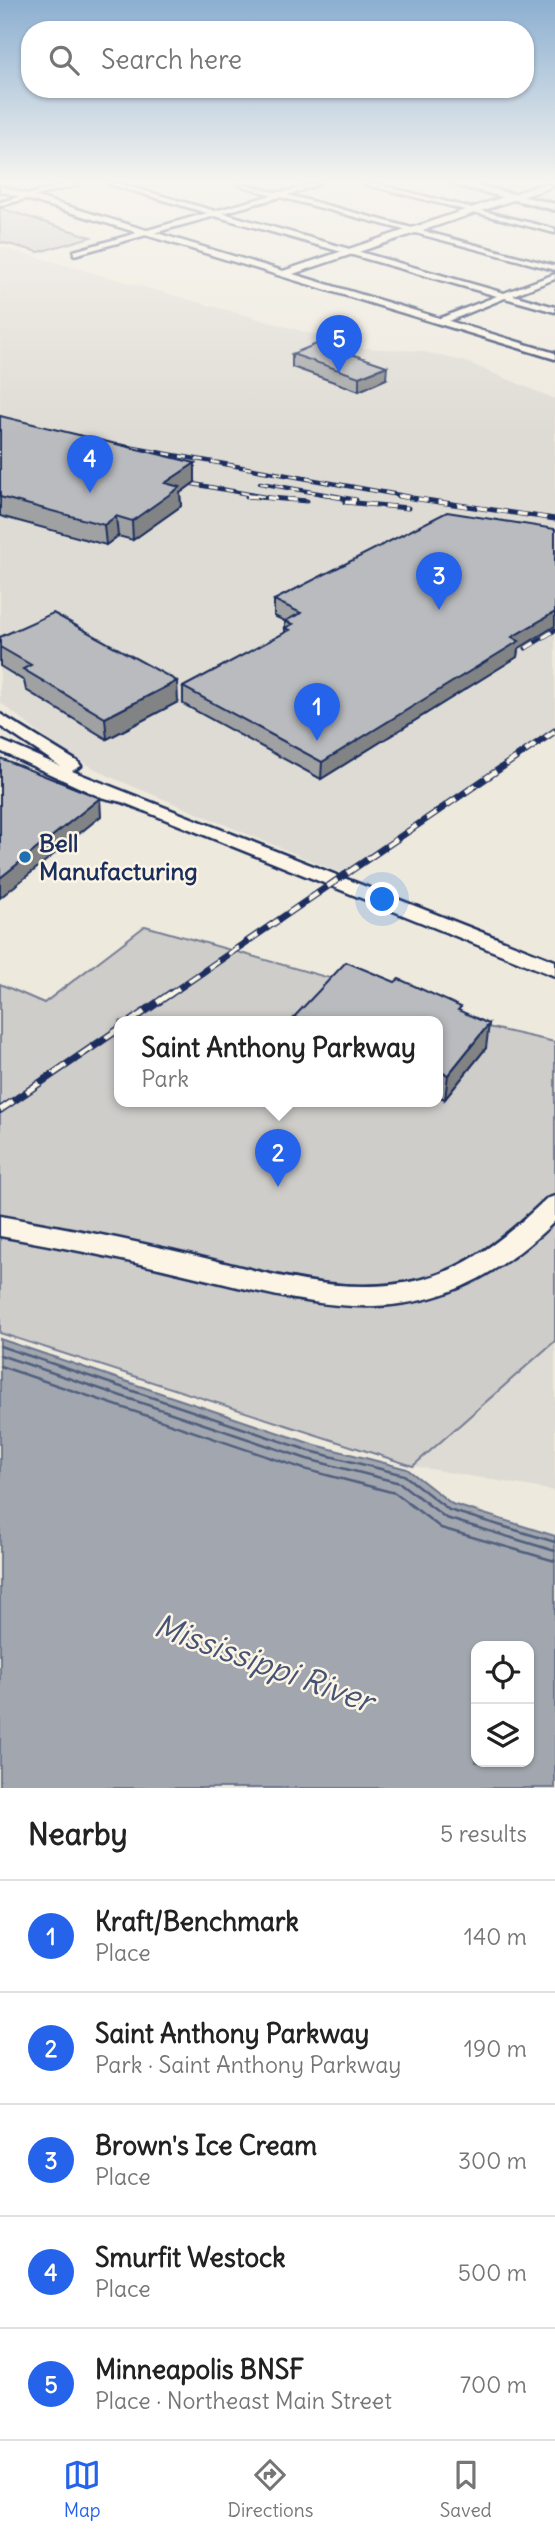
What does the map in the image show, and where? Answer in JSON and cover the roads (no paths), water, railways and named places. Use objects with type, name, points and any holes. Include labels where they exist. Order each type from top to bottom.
[{"type":"street","points":[[267,267],[555,356]]},
{"type":"street","points":[[286,273],[303,267]]},
{"type":"street","points":[[410,267],[555,310]]},
{"type":"street","points":[[441,321],[555,276]]},
{"type":"street","points":[[0,719],[39,747],[128,798],[555,969]]},
{"type":"street","points":[[0,745],[106,793],[128,798]]},
{"type":"street","points":[[0,1226],[75,1239],[302,1290],[343,1297],[384,1296],[422,1290],[462,1276],[517,1243],[555,1206]]},
{"type":"water","name":"Mississippi River","points":[[0,1339],[312,1444],[407,1469],[452,1504],[555,1536],[555,1788],[0,1788]]},
{"type":"railway","points":[[117,445],[410,497]]},
{"type":"railway","points":[[260,483],[341,497]]},
{"type":"railway","points":[[193,484],[265,497]]},
{"type":"railway","points":[[247,496],[307,501]]},
{"type":"railway","points":[[331,496],[356,500]]},
{"type":"railway","points":[[398,496],[555,519]]},
{"type":"railway","points":[[345,502],[408,508]]},
{"type":"railway","points":[[526,648],[555,630]]},
{"type":"railway","points":[[169,995],[555,731]]},
{"type":"railway","points":[[138,1016],[171,993]]},
{"type":"railway","points":[[0,1110],[114,1032]]},
{"type":"place","name":"Minneapolis BNSF","points":[[339,373]]},
{"type":"place","name":"Smurfit Westock","points":[[90,493]]},
{"type":"place","name":"Brown's Ice Cream","points":[[439,610]]},
{"type":"place","name":"Kraft/Benchmark","points":[[317,741]]},
{"type":"place","name":"Bell Manufacturing","points":[[25,857]]},
{"type":"place","name":"Saint Anthony Parkway","points":[[278,1187]]}]
